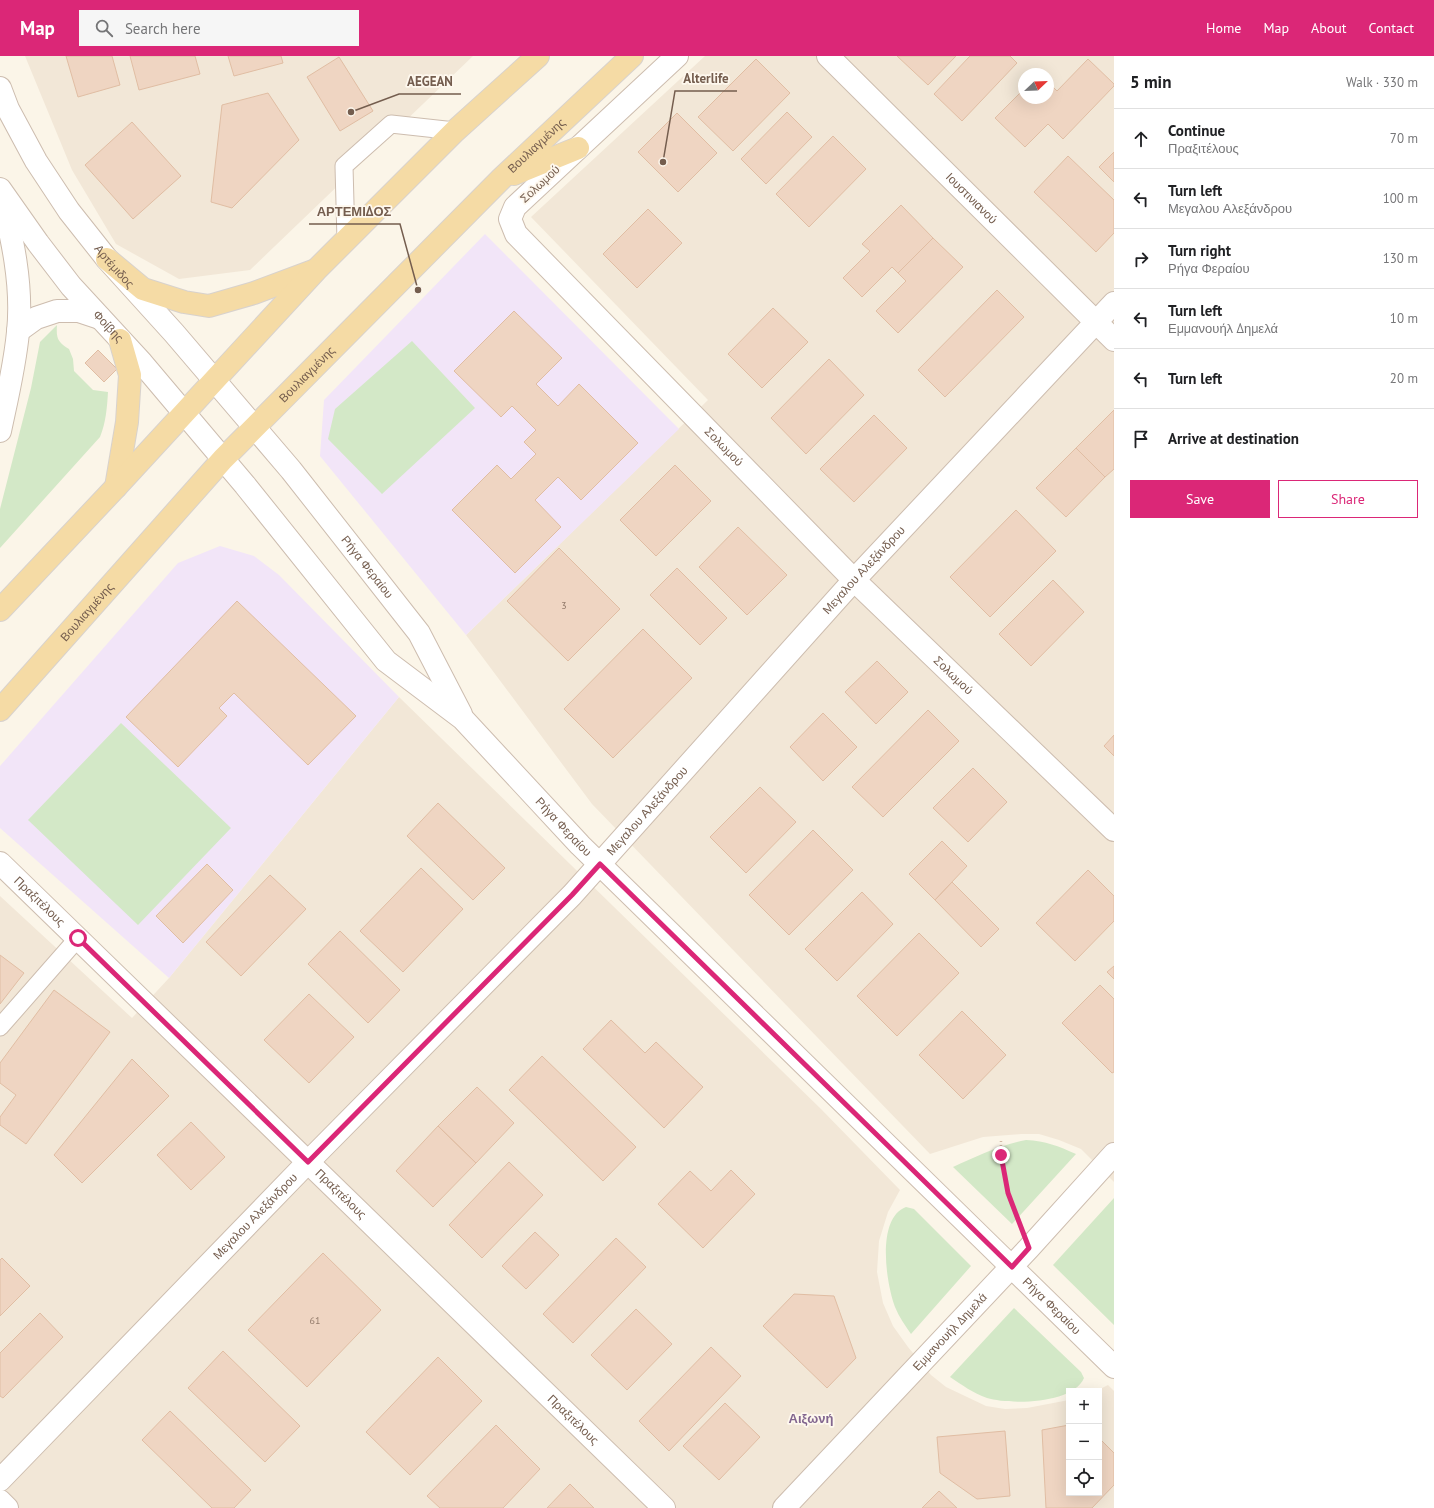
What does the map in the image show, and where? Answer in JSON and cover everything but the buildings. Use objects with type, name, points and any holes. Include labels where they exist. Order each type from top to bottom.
[{"type":"main road","points":[[0,610],[116,487],[316,270],[455,131],[538,56]]},
{"type":"main road","name":"Βουλιαγμένης","points":[[0,710],[223,459],[502,178],[632,56]]},
{"type":"main road","points":[[502,178],[578,148]]},
{"type":"main road","points":[[107,259],[143,289],[184,302],[209,306],[254,293],[316,270]]},
{"type":"main road","points":[[116,487],[127,422],[130,375],[120,340]]},
{"type":"street","name":"Σολωμού","points":[[677,56],[515,207],[510,219],[516,234],[854,580],[1114,830]]},
{"type":"street","name":"Ιουστινιανού","points":[[828,56],[1114,340]]},
{"type":"street","name":"Αρτέμιδος","points":[[0,88],[8,109],[36,161],[69,211],[107,259],[174,333],[254,427]]},
{"type":"street","name":"Φοίβης","points":[[0,190],[38,244],[71,286],[223,459]]},
{"type":"street","points":[[0,190],[9,223],[15,259],[18,295],[18,331],[0,431]]},
{"type":"street","name":"Μεγαλου Αλεξάνδρου","points":[[0,1480],[308,1162],[561,906],[854,580],[1114,302]]},
{"type":"street","points":[[18,331],[36,318],[57,311],[79,311],[100,318]]},
{"type":"street","name":"Ρήγα Φεραίου","points":[[254,427],[291,470],[419,633],[463,719]]},
{"type":"street","name":"Ρήγα Φεραίου","points":[[223,459],[386,661],[463,719],[600,864],[1114,1367]]},
{"type":"street","name":"Πραξιτέλους","points":[[0,863],[664,1508]]},
{"type":"street","name":"Εμμανουήλ Δημελά","points":[[784,1508],[1012,1267],[1114,1154]]},
{"type":"street","points":[[0,1501],[7,1508]]},
{"type":"lane","points":[[346,241],[344,166],[391,124],[455,131]]},
{"type":"lane","points":[[0,1027],[78,938]]},
{"type":"path","points":[[1001,1141],[1002,1166],[1008,1193],[1029,1248]]},
{"type":"shaded area","points":[[25,56],[473,56],[250,270],[179,279],[116,244],[72,170]]},
{"type":"shaded area","points":[[705,56],[1114,56],[1114,1182],[1081,1149],[1039,1134],[983,1137],[930,1154],[592,804],[466,635],[708,400],[531,217]]},
{"type":"shaded area","points":[[485,234],[679,429],[466,635],[320,456],[324,400]]},
{"type":"shaded area","points":[[220,546],[254,556],[279,575],[399,697],[169,978],[0,828],[0,766],[178,563]]},
{"type":"shaded area","points":[[399,697],[821,1109],[900,1190],[888,1212],[879,1241],[877,1272],[883,1303],[893,1326],[931,1375],[946,1387],[986,1406],[1005,1409],[1027,1408],[1066,1401],[1066,1496],[1102,1496],[1102,1388],[1108,1385],[1114,1391],[1114,1508],[0,1508],[0,896],[132,1018],[169,978]]},
{"type":"green space","points":[[57,325],[58,340],[69,349],[73,359],[74,371],[93,390],[108,392],[104,426],[100,437],[0,548],[0,509],[31,388],[40,342]]},
{"type":"green space","points":[[412,341],[475,408],[382,494],[328,439],[335,409]]},
{"type":"green space","points":[[121,723],[231,828],[138,925],[28,820]]},
{"type":"green space","points":[[1026,1140],[1052,1144],[1076,1154],[1012,1224],[953,1167],[998,1148]]},
{"type":"green space","points":[[1114,1198],[1114,1325],[1053,1265]]},
{"type":"green space","points":[[906,1207],[914,1209],[971,1266],[911,1334],[895,1307],[889,1283],[886,1252],[890,1224],[897,1213]]},
{"type":"green space","points":[[1014,1308],[1081,1372],[1084,1378],[1076,1388],[1066,1388],[1066,1394],[1055,1398],[1025,1402],[987,1398],[968,1389],[950,1377]]},
{"type":"place","name":"AEGEAN","points":[[351,112]]},
{"type":"place","name":"Alterlife","points":[[663,162]]},
{"type":"place","name":"ΑΡΤΕΜΙΔΟΣ","points":[[418,290]]},
{"type":"district","name":"Αιξωνή","points":[[811,1418]]},
{"type":"route","points":[[78,938],[308,1162],[572,895],[600,864],[1012,1267],[1029,1248],[1008,1193],[1001,1155]]}]
